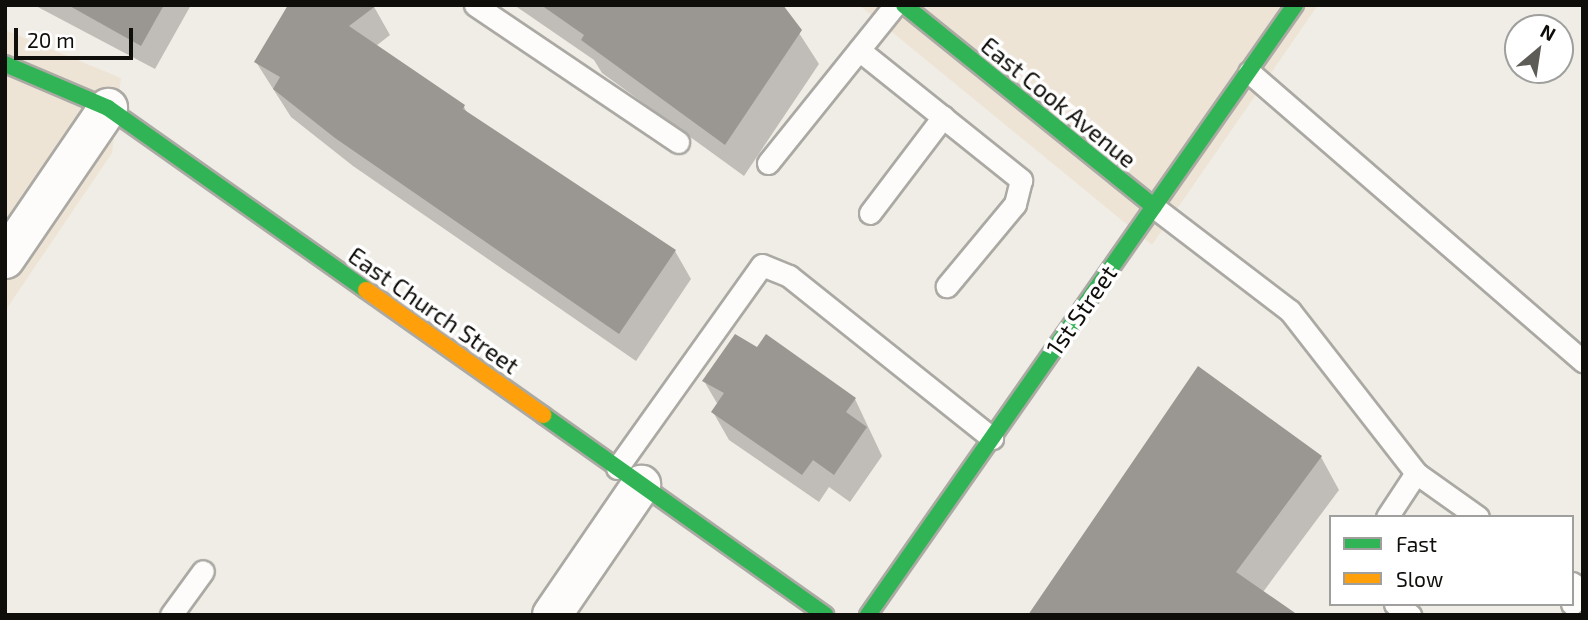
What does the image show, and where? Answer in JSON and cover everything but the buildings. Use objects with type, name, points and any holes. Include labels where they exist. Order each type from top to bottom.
[{"type":"street","name":"East Cook Avenue","points":[[904,5],[1154,207]]},
{"type":"street","name":"1st Street","points":[[867,615],[1295,5]]},
{"type":"street","name":"East Church Street","points":[[5,64],[108,108],[825,615]]},
{"type":"street","points":[[5,258],[108,108]]},
{"type":"street","points":[[552,615],[629,476]]},
{"type":"lane","points":[[475,5],[678,142]]},
{"type":"lane","points":[[768,163],[895,5]]},
{"type":"lane","points":[[859,50],[1021,180],[1015,204],[947,286]]},
{"type":"lane","points":[[1249,72],[1583,361]]},
{"type":"lane","points":[[870,213],[943,117]]},
{"type":"lane","points":[[1154,207],[1290,311],[1416,473],[1475,515]]},
{"type":"lane","points":[[629,476],[762,265],[789,276],[992,438]]},
{"type":"lane","points":[[1388,515],[1416,473]]},
{"type":"lane","points":[[171,615],[203,571]]},
{"type":"lane","points":[[1574,584],[1582,590],[1574,601]]},
{"type":"shaded area","points":[[859,5],[1318,5],[1152,245]]},
{"type":"shaded area","points":[[5,30],[121,78],[112,153],[5,311]]},
{"type":"traffic: fast","points":[[904,5],[1154,207]]},
{"type":"traffic: fast","points":[[868,615],[1295,5]]},
{"type":"traffic: fast","points":[[5,64],[108,108],[366,290]]},
{"type":"traffic: fast","points":[[543,415],[825,615]]},
{"type":"traffic: slow","points":[[366,290],[543,415]]}]
